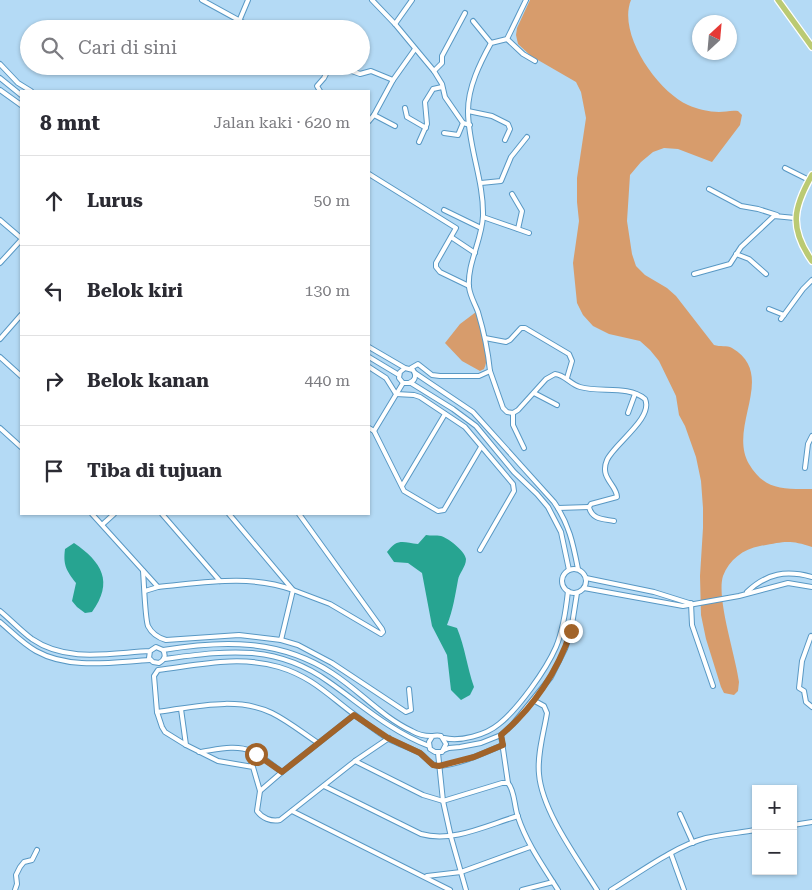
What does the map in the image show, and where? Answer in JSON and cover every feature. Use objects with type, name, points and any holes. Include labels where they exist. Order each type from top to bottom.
[{"type":"main road","points":[[778,0],[812,46]]},
{"type":"main road","points":[[811,177],[799,200],[795,218],[802,245],[812,261]]},
{"type":"street","points":[[202,0],[240,19],[248,0]]},
{"type":"street","points":[[372,0],[395,24],[434,71],[442,87],[444,97],[463,123],[470,125]]},
{"type":"street","points":[[395,24],[412,0]]},
{"type":"street","points":[[491,43],[507,39],[526,0]]},
{"type":"street","points":[[434,71],[442,63],[442,56],[465,13]]},
{"type":"street","points":[[473,22],[491,43]]},
{"type":"street","points":[[507,39],[523,54],[534,61]]},
{"type":"street","points":[[491,43],[477,72],[470,94],[468,111],[474,157],[481,183],[483,216],[471,267],[469,286],[485,338],[490,372],[503,408],[507,412],[513,413],[518,410],[552,374],[559,374],[579,386],[636,394],[645,399],[647,403],[643,417],[610,455],[606,465],[607,480],[616,492],[617,497],[591,504],[589,507],[558,508]]},
{"type":"street","points":[[370,120],[392,80],[415,49]]},
{"type":"street","points":[[0,64],[18,83],[30,90]]},
{"type":"street","points":[[370,71],[392,80]]},
{"type":"street","points":[[320,90],[318,86],[326,75]]},
{"type":"street","points":[[0,78],[20,94]]},
{"type":"street","points":[[419,142],[426,128],[426,102],[433,89],[442,87]]},
{"type":"street","points":[[0,90],[20,104]]},
{"type":"street","points":[[405,108],[407,117],[426,128]]},
{"type":"street","points":[[468,111],[492,116],[508,124],[510,129],[505,140]]},
{"type":"street","points":[[374,115],[395,126]]},
{"type":"street","points":[[444,133],[458,135],[463,123]]},
{"type":"street","points":[[481,183],[501,181],[511,157],[527,137]]},
{"type":"street","points":[[785,168],[811,177]]},
{"type":"street","points":[[370,175],[455,227],[456,229],[436,263],[436,267],[440,272],[469,286]]},
{"type":"street","points":[[709,190],[741,206],[758,209],[778,216],[795,218]]},
{"type":"street","points":[[512,194],[522,211],[518,229]]},
{"type":"street","points":[[444,210],[481,228]]},
{"type":"street","points":[[483,216],[529,233]]},
{"type":"street","points":[[694,274],[726,266],[732,262],[736,254],[768,221],[778,216]]},
{"type":"street","points":[[0,220],[20,238]]},
{"type":"street","points":[[452,237],[475,253]]},
{"type":"street","points":[[0,263],[20,240]]},
{"type":"street","points":[[736,254],[749,259],[766,274]]},
{"type":"street","points":[[769,309],[783,317],[803,289],[812,280]]},
{"type":"street","points":[[0,339],[20,316]]},
{"type":"street","points":[[485,338],[506,342],[521,328],[525,328],[569,354],[572,361],[567,378]]},
{"type":"street","points":[[370,348],[405,368],[411,368],[418,364],[432,375],[479,376],[490,372]]},
{"type":"street","points":[[0,357],[20,375]]},
{"type":"street","points":[[370,358],[399,375],[403,383]]},
{"type":"street","points":[[370,368],[386,378],[396,394]]},
{"type":"street","points":[[399,375],[405,368]]},
{"type":"street","points":[[0,622],[26,645],[36,651],[60,661],[74,663],[150,660],[157,663],[164,659],[232,651],[264,654],[292,661],[328,681],[395,731],[429,746],[432,751],[438,753],[449,748],[481,743],[501,735],[513,724],[551,677],[565,649],[571,631],[577,593],[584,588],[586,578],[578,569],[569,529],[558,508],[542,487],[473,412],[415,373],[411,368]]},
{"type":"street","points":[[410,383],[415,377],[415,373]]},
{"type":"street","points":[[374,431],[403,383]]},
{"type":"street","points":[[403,383],[410,383],[471,422],[514,472],[537,494],[548,507],[561,532],[569,570]]},
{"type":"street","points":[[534,393],[556,405]]},
{"type":"street","points":[[396,394],[414,395],[465,427],[513,484],[515,489],[480,550]]},
{"type":"street","points":[[628,412],[636,394]]},
{"type":"street","points":[[513,413],[512,425],[524,448]]},
{"type":"street","points":[[402,486],[445,414]]},
{"type":"street","points":[[0,428],[20,446]]},
{"type":"street","points":[[370,429],[374,431],[404,491],[438,511],[442,511],[481,447]]},
{"type":"street","points":[[805,468],[808,444],[812,436]]},
{"type":"street","points":[[589,507],[593,516],[599,519],[614,521]]},
{"type":"street","points":[[93,515],[158,587]]},
{"type":"street","points":[[103,524],[113,515]]},
{"type":"street","points":[[163,515],[220,581]]},
{"type":"street","points":[[229,515],[293,590]]},
{"type":"street","points":[[145,591],[158,587],[220,581],[260,582],[293,590],[330,604],[351,615],[379,634],[383,632],[300,515]]},
{"type":"street","points":[[0,611],[31,638],[52,649],[78,655],[159,647],[163,650],[192,645],[244,644],[286,651],[303,657],[333,674],[386,715],[413,732],[460,739],[481,734],[497,726],[509,715],[543,672],[562,630],[568,591],[562,582],[563,576],[569,570],[578,569]]},
{"type":"street","points":[[143,571],[148,624],[158,637],[166,640],[239,635],[281,640],[306,648],[406,712],[411,710],[409,689]]},
{"type":"street","points":[[745,594],[762,580],[771,576],[790,573],[812,577]]},
{"type":"street","points":[[586,578],[654,592],[692,603],[731,598],[788,583],[812,587]]},
{"type":"street","points":[[584,588],[683,606],[692,603]]},
{"type":"street","points":[[281,640],[293,590]]},
{"type":"street","points":[[568,591],[577,593]]},
{"type":"street","points":[[692,603],[692,625],[714,686]]},
{"type":"street","points":[[150,660],[149,655],[158,637]]},
{"type":"street","points":[[812,637],[802,661],[799,688],[804,691],[807,702],[812,707]]},
{"type":"street","points":[[163,650],[165,654],[164,659]]},
{"type":"street","points":[[388,738],[277,821],[259,814],[257,808],[260,791],[254,769],[251,766],[218,762],[165,732],[157,712],[155,672],[158,670],[229,661],[261,663],[294,673],[331,694],[354,715],[388,738],[420,753],[433,765],[439,766],[474,757],[503,745]]},
{"type":"street","points":[[533,700],[546,709],[539,766],[543,793],[555,821],[597,890]]},
{"type":"street","points":[[157,712],[228,704],[258,708],[282,718],[318,743]]},
{"type":"street","points":[[181,709],[186,745]]},
{"type":"street","points":[[260,791],[354,715]]},
{"type":"street","points":[[501,735],[508,783],[511,787],[518,816],[530,847],[558,890]]},
{"type":"street","points":[[429,746],[432,736]]},
{"type":"street","points":[[444,738],[446,744],[444,750]]},
{"type":"street","points":[[199,752],[238,748],[256,754],[282,772]]},
{"type":"street","points":[[438,753],[443,801],[466,890]]},
{"type":"street","points":[[251,766],[256,754]]},
{"type":"street","points":[[355,761],[423,795],[443,801],[502,783],[508,783]]},
{"type":"street","points":[[324,786],[421,834],[451,837],[518,816]]},
{"type":"street","points":[[292,811],[426,876],[450,890]]},
{"type":"street","points":[[680,814],[693,843]]},
{"type":"street","points":[[797,824],[812,822]]},
{"type":"street","points":[[611,890],[693,843],[706,838],[752,831]]},
{"type":"street","points":[[426,876],[461,872],[530,847]]},
{"type":"street","points":[[15,890],[18,870],[24,862],[32,860],[37,850]]},
{"type":"street","points":[[671,854],[684,890]]},
{"type":"street","points":[[522,890],[553,882]]},
{"type":"shaded area","points":[[530,0],[631,0],[628,14],[635,45],[653,75],[664,88],[676,98],[695,108],[715,112],[738,111],[742,115],[740,125],[712,162],[678,149],[664,148],[653,152],[641,162],[630,175],[627,221],[632,254],[636,266],[645,275],[667,288],[676,296],[714,345],[730,347],[745,359],[751,372],[752,387],[746,418],[744,449],[749,464],[755,473],[776,487],[812,489],[812,547],[786,542],[754,547],[737,556],[723,576],[722,598],[724,613],[739,682],[738,691],[734,695],[724,693],[721,687],[706,639],[701,615],[700,576],[703,508],[701,481],[696,457],[679,415],[676,396],[659,361],[650,350],[640,341],[609,334],[593,326],[583,315],[577,303],[573,263],[579,221],[577,178],[586,118],[581,92],[576,82],[531,56],[518,44],[517,28]]},
{"type":"shaded area","points":[[476,312],[487,356],[484,369],[480,371],[462,361],[445,343],[460,324]]},
{"type":"shaded area","points":[[426,535],[441,536],[448,539],[456,545],[466,559],[459,577],[447,625],[457,628],[474,687],[470,695],[461,700],[451,690],[447,655],[432,626],[422,573],[408,563],[394,562],[387,552],[397,543],[418,544]]},
{"type":"shaded area","points":[[74,543],[92,558],[102,573],[102,591],[99,601],[92,612],[85,613],[72,601],[76,583],[66,567],[64,555],[65,549]]},
{"type":"route","points":[[256,754],[282,772],[354,715],[388,738],[420,753],[433,765],[439,766],[474,757],[503,745],[501,735],[513,724],[551,677],[565,649],[571,631]]}]
